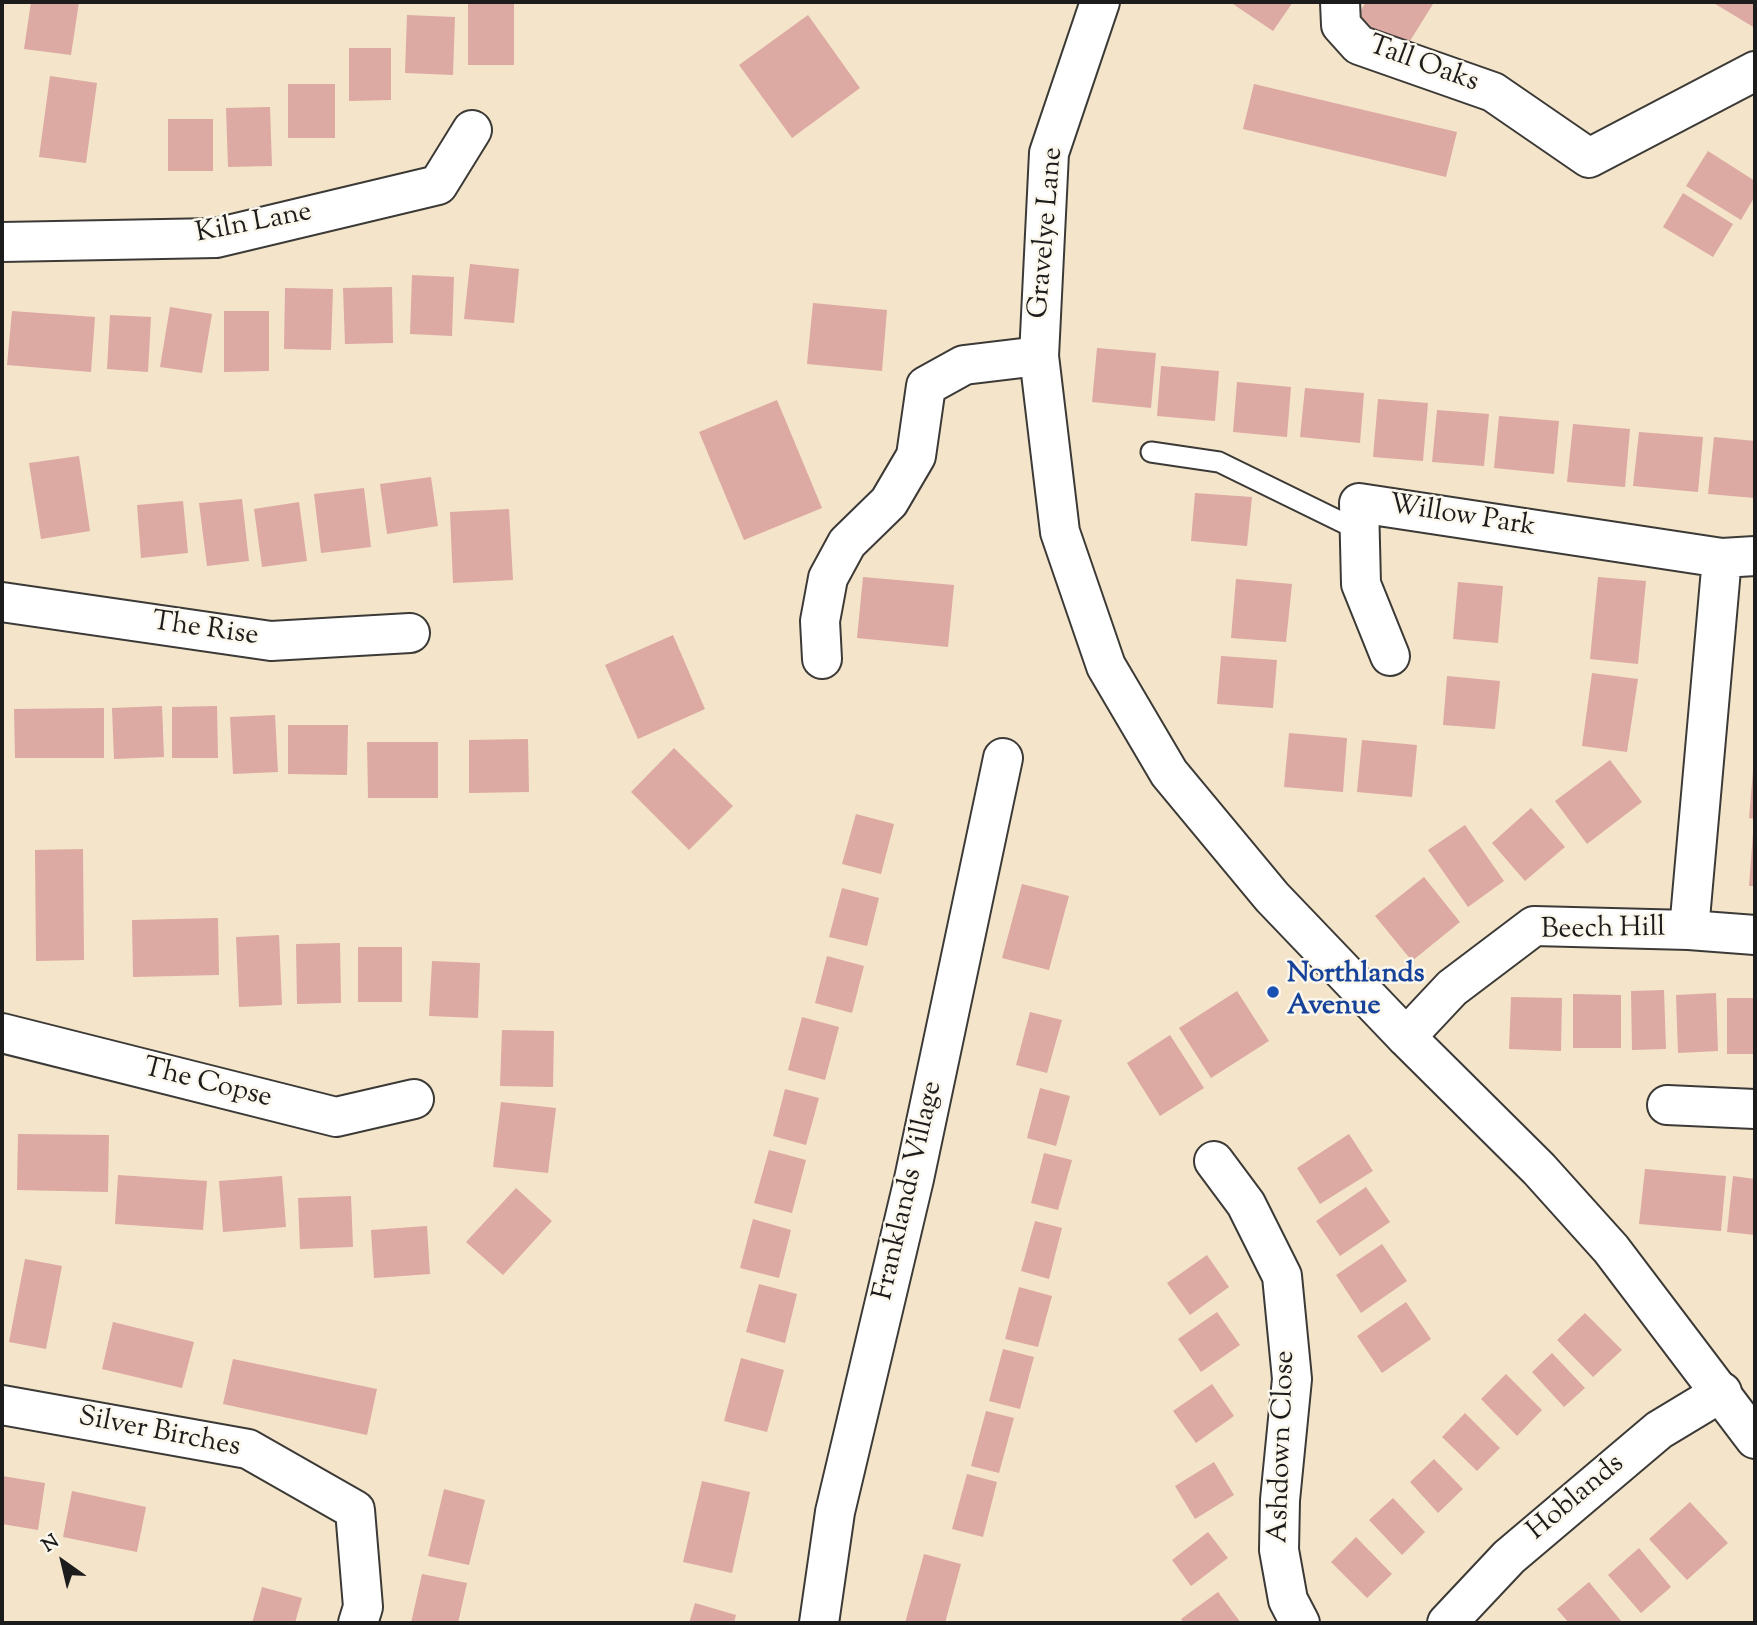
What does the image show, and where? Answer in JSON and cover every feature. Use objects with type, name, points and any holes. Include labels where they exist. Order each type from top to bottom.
[{"type":"street","name":"Gravelye Lane","points":[[1042,372],[1049,153],[1100,2]]},
{"type":"street","name":"Tall Oaks","points":[[1340,2],[1341,25],[1359,45],[1493,92],[1589,158],[1755,71]]},
{"type":"street","name":"Kiln Lane","points":[[2,242],[216,238],[438,185],[472,130]]},
{"type":"street","points":[[822,659],[820,621],[828,578],[847,543],[889,502],[916,456],[926,386],[964,365],[1042,372],[1060,532],[1107,666],[1169,773],[1272,897],[1406,1037],[1539,1169],[1611,1248],[1755,1439]]},
{"type":"street","name":"Willow Park","points":[[1390,656],[1361,584],[1359,503],[1739,557],[1689,930]]},
{"type":"street","name":"The Rise","points":[[2,602],[271,641],[410,633]]},
{"type":"street","name":"Franklands Village","points":[[818,1623],[835,1512],[914,1179],[1003,758]]},
{"type":"street","name":"Beech Hill","points":[[1406,1037],[1452,988],[1534,926],[1689,930],[1755,935]]},
{"type":"street","name":"The Copse","points":[[2,1033],[336,1117],[414,1099]]},
{"type":"street","points":[[1667,1105],[1755,1110]]},
{"type":"street","name":"Ashdown Close","points":[[1214,1161],[1246,1204],[1282,1276],[1292,1379],[1280,1500],[1279,1550],[1288,1600],[1300,1623]]},
{"type":"street","name":"Hoblands","points":[[1447,1623],[1509,1557],[1659,1430],[1722,1392]]},
{"type":"street","name":"Silver Birches","points":[[2,1405],[248,1450],[355,1510],[363,1607],[358,1623]]},
{"type":"lane","points":[[1151,452],[1219,462],[1360,531]]},
{"type":"building","points":[[31,2],[79,2],[71,55],[24,49]]},
{"type":"building","points":[[468,2],[514,2],[514,65],[468,65]]},
{"type":"building","points":[[1230,2],[1293,2],[1273,31]]},
{"type":"building","points":[[1366,2],[1433,4],[1405,49],[1356,18]]},
{"type":"building","points":[[1712,2],[1755,2],[1755,28]]},
{"type":"building","points":[[407,15],[455,17],[453,75],[405,73]]},
{"type":"building","points":[[808,15],[860,88],[792,138],[739,65]]},
{"type":"building","points":[[349,48],[391,48],[391,100],[349,101]]},
{"type":"building","points":[[50,76],[97,83],[86,163],[39,157]]},
{"type":"building","points":[[288,84],[335,84],[335,138],[288,138]]},
{"type":"building","points":[[1254,84],[1457,132],[1446,177],[1243,129]]},
{"type":"building","points":[[270,107],[272,166],[228,167],[226,108]]},
{"type":"building","points":[[168,119],[213,119],[213,171],[168,171]]},
{"type":"building","points":[[1708,151],[1755,181],[1755,196],[1741,220],[1686,186]]},
{"type":"building","points":[[1683,193],[1733,224],[1713,257],[1663,227]]},
{"type":"building","points":[[470,264],[519,269],[514,323],[464,319]]},
{"type":"building","points":[[412,275],[454,277],[452,336],[410,334]]},
{"type":"building","points":[[392,287],[393,343],[345,344],[343,288]]},
{"type":"building","points":[[285,288],[333,289],[331,350],[284,349]]},
{"type":"building","points":[[813,303],[887,310],[882,371],[807,364]]},
{"type":"building","points":[[170,307],[212,314],[202,373],[160,367]]},
{"type":"building","points":[[12,311],[95,317],[91,372],[7,365]]},
{"type":"building","points":[[224,311],[269,311],[269,371],[224,372]]},
{"type":"building","points":[[110,315],[151,317],[148,372],[107,369]]},
{"type":"building","points":[[1097,348],[1156,353],[1151,408],[1092,402]]},
{"type":"building","points":[[1161,366],[1219,371],[1215,421],[1157,416]]},
{"type":"building","points":[[1237,382],[1291,387],[1287,437],[1233,432]]},
{"type":"building","points":[[1305,388],[1364,393],[1360,443],[1300,437]]},
{"type":"building","points":[[1378,399],[1428,403],[1423,461],[1373,457]]},
{"type":"building","points":[[777,400],[822,508],[744,540],[699,432]]},
{"type":"building","points":[[1437,410],[1489,414],[1484,466],[1432,462]]},
{"type":"building","points":[[1499,416],[1559,421],[1554,474],[1494,468]]},
{"type":"building","points":[[1573,424],[1630,429],[1625,487],[1567,482]]},
{"type":"building","points":[[1639,432],[1703,437],[1698,492],[1633,486]]},
{"type":"building","points":[[1714,437],[1755,441],[1755,498],[1708,494]]},
{"type":"building","points":[[79,456],[90,531],[41,539],[29,463]]},
{"type":"building","points":[[431,477],[438,526],[387,534],[380,484]]},
{"type":"building","points":[[364,488],[371,547],[321,553],[314,494]]},
{"type":"building","points":[[1195,493],[1252,497],[1247,546],[1191,541]]},
{"type":"building","points":[[242,499],[249,561],[207,566],[199,503]]},
{"type":"building","points":[[183,501],[188,553],[141,558],[137,505]]},
{"type":"building","points":[[299,502],[307,561],[262,567],[254,509]]},
{"type":"building","points":[[509,509],[513,580],[453,583],[450,512]]},
{"type":"building","points":[[863,577],[954,585],[948,647],[857,638]]},
{"type":"building","points":[[1598,577],[1646,581],[1638,664],[1590,659]]},
{"type":"building","points":[[1236,579],[1292,584],[1286,642],[1231,638]]},
{"type":"building","points":[[1458,582],[1503,586],[1498,643],[1453,639]]},
{"type":"building","points":[[673,635],[705,709],[638,739],[605,665]]},
{"type":"building","points":[[1221,656],[1277,660],[1273,708],[1217,704]]},
{"type":"building","points":[[1592,673],[1638,679],[1627,752],[1582,746]]},
{"type":"building","points":[[1447,676],[1500,681],[1495,729],[1443,725]]},
{"type":"building","points":[[162,706],[164,757],[114,759],[112,708]]},
{"type":"building","points":[[217,706],[218,758],[172,758],[172,707]]},
{"type":"building","points":[[104,708],[104,758],[15,758],[14,709]]},
{"type":"building","points":[[275,715],[278,772],[233,774],[230,717]]},
{"type":"building","points":[[288,725],[348,725],[347,775],[288,774]]},
{"type":"building","points":[[1289,733],[1347,738],[1343,792],[1284,787]]},
{"type":"building","points":[[528,739],[529,792],[469,793],[469,740]]},
{"type":"building","points":[[1362,740],[1417,745],[1412,797],[1357,792]]},
{"type":"building","points":[[367,742],[438,742],[438,798],[368,798]]},
{"type":"building","points":[[674,748],[733,806],[689,850],[631,792]]},
{"type":"building","points":[[1610,760],[1642,802],[1587,844],[1555,801]]},
{"type":"building","points":[[1755,771],[1755,819],[1749,818]]},
{"type":"building","points":[[1531,808],[1565,847],[1525,881],[1492,843]]},
{"type":"building","points":[[856,814],[894,824],[881,874],[842,864]]},
{"type":"building","points":[[1465,825],[1504,881],[1468,907],[1428,850]]},
{"type":"building","points":[[1753,833],[1755,886],[1749,886]]},
{"type":"building","points":[[83,849],[84,960],[36,961],[35,850]]},
{"type":"building","points":[[1424,877],[1460,922],[1412,961],[1375,916]]},
{"type":"building","points":[[1022,884],[1069,896],[1049,970],[1002,958]]},
{"type":"building","points":[[842,888],[879,898],[867,946],[829,937]]},
{"type":"building","points":[[218,918],[219,975],[133,977],[132,920]]},
{"type":"building","points":[[279,935],[282,1005],[239,1007],[236,937]]},
{"type":"building","points":[[340,943],[341,1003],[297,1004],[296,944]]},
{"type":"building","points":[[358,947],[402,947],[402,1002],[358,1002]]},
{"type":"building","points":[[827,956],[864,966],[852,1013],[815,1003]]},
{"type":"building","points":[[432,961],[480,963],[478,1018],[429,1016]]},
{"type":"building","points":[[1664,990],[1666,1049],[1632,1050],[1631,991]]},
{"type":"building","points":[[1237,991],[1269,1041],[1211,1078],[1179,1028]]},
{"type":"building","points":[[1716,993],[1718,1051],[1678,1053],[1676,995]]},
{"type":"building","points":[[1573,994],[1621,995],[1621,1048],[1573,1048]]},
{"type":"building","points":[[1511,997],[1562,998],[1561,1051],[1509,1049]]},
{"type":"building","points":[[1727,998],[1755,998],[1755,1054],[1727,1054]]},
{"type":"building","points":[[1030,1012],[1062,1020],[1047,1073],[1016,1065]]},
{"type":"building","points":[[802,1017],[839,1027],[825,1080],[788,1070]]},
{"type":"building","points":[[502,1030],[554,1031],[553,1087],[500,1086]]},
{"type":"building","points":[[1170,1035],[1204,1088],[1160,1116],[1127,1063]]},
{"type":"building","points":[[1040,1088],[1070,1096],[1056,1146],[1027,1138]]},
{"type":"building","points":[[785,1089],[819,1098],[806,1145],[773,1136]]},
{"type":"building","points":[[501,1102],[556,1108],[548,1173],[493,1167]]},
{"type":"building","points":[[18,1134],[109,1135],[108,1192],[17,1190]]},
{"type":"building","points":[[1349,1134],[1373,1171],[1320,1204],[1297,1168]]},
{"type":"building","points":[[769,1150],[806,1160],[792,1213],[754,1203]]},
{"type":"building","points":[[1044,1153],[1072,1160],[1058,1210],[1031,1203]]},
{"type":"building","points":[[1645,1169],[1726,1176],[1721,1231],[1639,1224]]},
{"type":"building","points":[[118,1175],[207,1181],[203,1230],[115,1224]]},
{"type":"building","points":[[282,1176],[286,1227],[223,1232],[219,1181]]},
{"type":"building","points":[[1733,1176],[1755,1179],[1755,1235],[1727,1232]]},
{"type":"building","points":[[1366,1187],[1390,1222],[1340,1256],[1316,1221]]},
{"type":"building","points":[[516,1188],[552,1221],[503,1275],[466,1242]]},
{"type":"building","points":[[351,1196],[353,1247],[300,1249],[298,1198]]},
{"type":"building","points":[[753,1219],[791,1230],[779,1278],[740,1268]]},
{"type":"building","points":[[1035,1221],[1062,1228],[1049,1279],[1021,1271]]},
{"type":"building","points":[[427,1226],[430,1274],[374,1278],[371,1230]]},
{"type":"building","points":[[1382,1244],[1407,1281],[1361,1313],[1336,1275]]},
{"type":"building","points":[[1207,1255],[1229,1287],[1190,1315],[1167,1283]]},
{"type":"building","points":[[25,1259],[62,1266],[46,1349],[9,1342]]},
{"type":"building","points":[[759,1284],[797,1294],[785,1343],[746,1332]]},
{"type":"building","points":[[1019,1287],[1052,1296],[1038,1347],[1005,1339]]},
{"type":"building","points":[[1406,1302],[1431,1339],[1382,1373],[1357,1336]]},
{"type":"building","points":[[1217,1312],[1240,1345],[1201,1372],[1178,1339]]},
{"type":"building","points":[[1585,1313],[1622,1350],[1593,1377],[1557,1340]]},
{"type":"building","points":[[113,1322],[194,1342],[182,1388],[102,1369]]},
{"type":"building","points":[[1003,1349],[1034,1357],[1020,1409],[989,1401]]},
{"type":"building","points":[[1552,1353],[1585,1388],[1564,1407],[1532,1372]]},
{"type":"building","points":[[741,1358],[784,1370],[767,1432],[724,1421]]},
{"type":"building","points":[[233,1359],[377,1389],[367,1435],[223,1404]]},
{"type":"building","points":[[1506,1374],[1542,1410],[1517,1436],[1481,1399]]},
{"type":"building","points":[[1212,1384],[1234,1416],[1196,1443],[1173,1411]]},
{"type":"building","points":[[986,1411],[1014,1418],[999,1473],[971,1466]]},
{"type":"building","points":[[1465,1413],[1500,1448],[1477,1471],[1442,1437]]},
{"type":"building","points":[[1434,1459],[1463,1489],[1438,1513],[1410,1482]]},
{"type":"building","points":[[1214,1462],[1234,1495],[1195,1519],[1175,1486]]},
{"type":"building","points":[[967,1474],[997,1482],[983,1537],[952,1529]]},
{"type":"building","points":[[2,1476],[45,1483],[38,1530],[2,1524]]},
{"type":"building","points":[[702,1481],[750,1492],[732,1573],[683,1562]]},
{"type":"building","points":[[444,1489],[485,1500],[469,1565],[428,1556]]},
{"type":"building","points":[[72,1491],[146,1507],[137,1552],[63,1537]]},
{"type":"building","points":[[1393,1498],[1425,1532],[1402,1555],[1369,1520]]},
{"type":"building","points":[[1690,1502],[1728,1543],[1687,1580],[1649,1539]]},
{"type":"building","points":[[1208,1532],[1228,1558],[1191,1586],[1172,1560]]},
{"type":"building","points":[[1356,1537],[1392,1574],[1367,1598],[1331,1562]]},
{"type":"building","points":[[1639,1548],[1671,1587],[1641,1613],[1608,1575]]},
{"type":"building","points":[[924,1554],[961,1564],[945,1623],[905,1623]]},
{"type":"building","points":[[422,1574],[467,1583],[458,1623],[411,1623]]},
{"type":"building","points":[[1589,1582],[1621,1623],[1569,1623],[1557,1609]]},
{"type":"building","points":[[262,1587],[302,1598],[295,1623],[252,1623]]},
{"type":"building","points":[[1218,1592],[1241,1623],[1184,1623],[1181,1619]]},
{"type":"building","points":[[695,1603],[736,1615],[734,1623],[689,1623]]},
{"type":"place","name":"Northlands Avenue","points":[[1273,992]]}]
